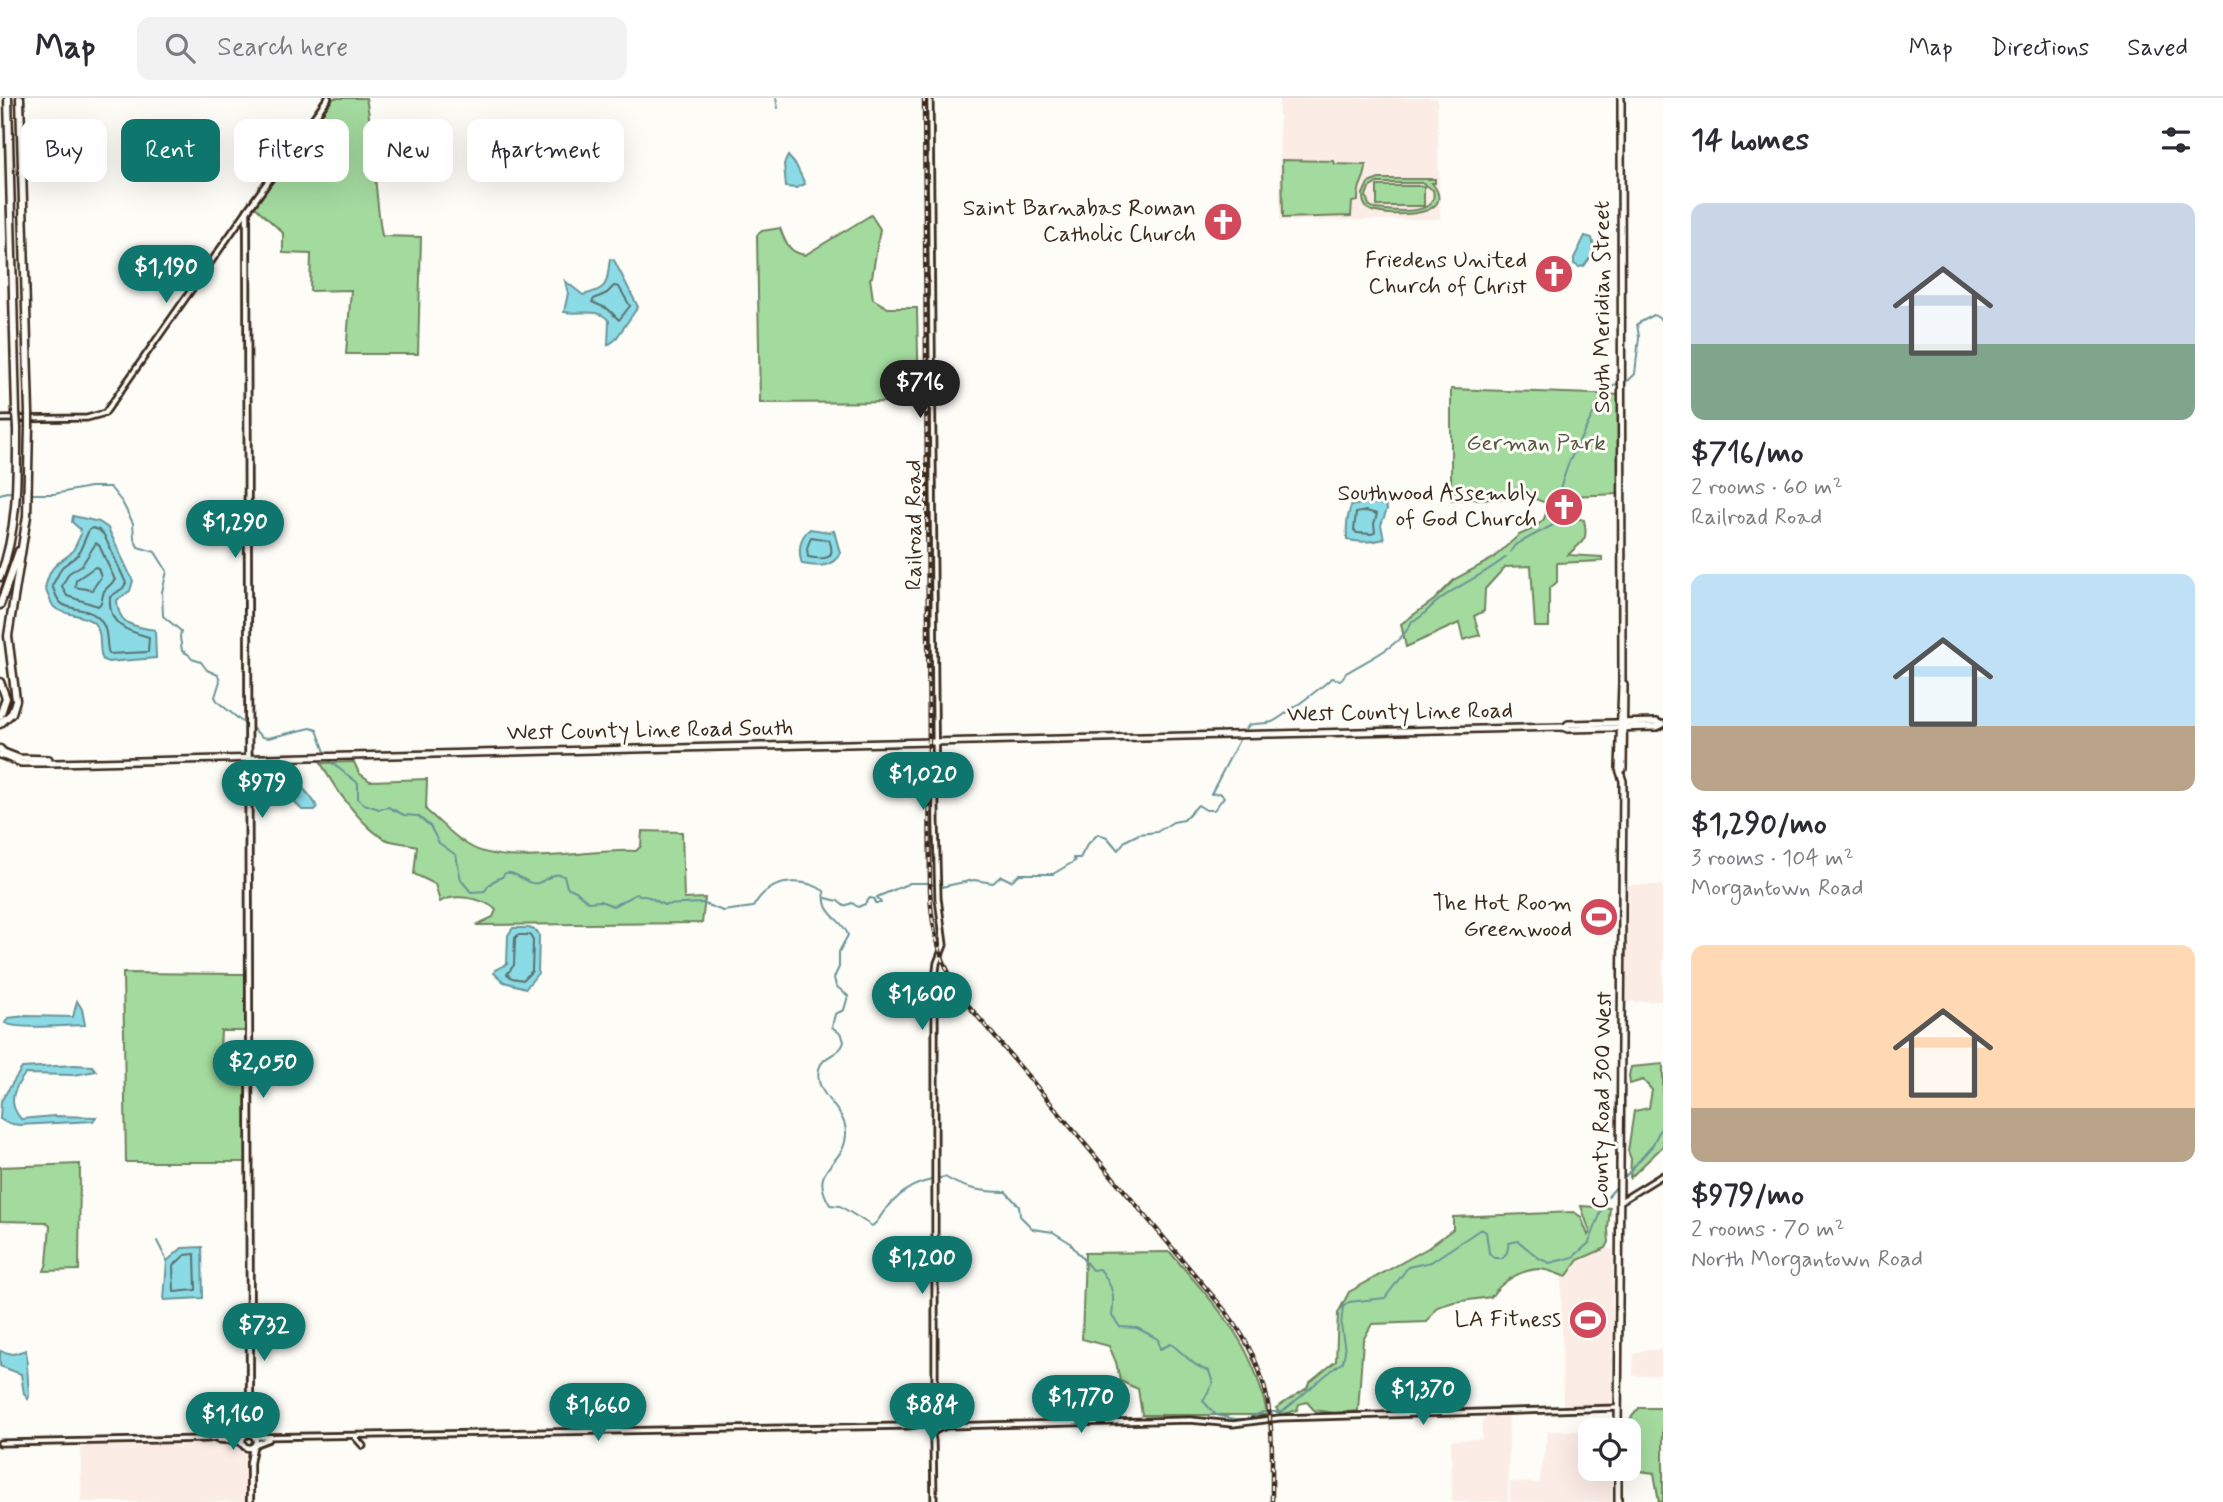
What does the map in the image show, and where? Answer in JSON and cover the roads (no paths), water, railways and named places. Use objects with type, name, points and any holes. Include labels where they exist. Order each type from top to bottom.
[{"type":"highway","points":[[0,577],[11,537],[17,480],[8,98]]},
{"type":"highway","points":[[0,724],[12,712],[16,700],[8,636],[20,569],[29,481],[20,98]]},
{"type":"highway","points":[[0,606],[15,567],[27,516]]},
{"type":"highway","points":[[0,564],[11,537]]},
{"type":"highway","points":[[0,682],[4,686],[6,698],[0,716]]},
{"type":"main road","points":[[250,1502],[250,1463],[255,1436],[251,1423],[247,211],[328,98]]},
{"type":"main road","name":"South Meridian Street","points":[[1621,98],[1622,725]]},
{"type":"main road","name":"West County Line Road","points":[[1235,735],[1568,729],[1622,725],[1657,727],[1661,724]]},
{"type":"main road","name":"County Road 300 West","points":[[1618,1418],[1623,951],[1619,769],[1622,725]]},
{"type":"main road","name":"West County Line Road South","points":[[0,752],[19,758],[66,761],[1235,735]]},
{"type":"main road","points":[[250,1463],[244,1445],[251,1423]]},
{"type":"main road","points":[[246,1435],[255,1436]]},
{"type":"main road","points":[[244,1445],[254,1446]]},
{"type":"main road","points":[[1618,1481],[1618,1502]]},
{"type":"street","name":"Railroad Road","points":[[930,98],[934,742],[937,882],[944,946],[935,973],[935,1410]]},
{"type":"street","points":[[0,419],[100,416],[111,407],[247,211]]},
{"type":"street","points":[[1619,1202],[1663,1175]]},
{"type":"street","points":[[938,1430],[947,1426],[1190,1420],[1233,1424],[1279,1418],[1618,1408]]},
{"type":"street","points":[[933,1441],[938,1430],[935,1410]]},
{"type":"street","points":[[934,1502],[933,1441],[930,1426],[935,1410]]},
{"type":"street","points":[[938,1422],[947,1426]]},
{"type":"street","points":[[255,1436],[930,1426],[938,1422]]},
{"type":"street","points":[[930,1426],[938,1430]]},
{"type":"street","points":[[0,1443],[206,1439],[246,1435]]},
{"type":"street","points":[[352,1435],[363,1446]]},
{"type":"street","points":[[254,1446],[278,1436]]},
{"type":"street","points":[[206,1439],[236,1441],[244,1445]]},
{"type":"water","points":[[788,156],[796,165],[805,184],[796,188],[786,187],[784,164]]},
{"type":"water","points":[[1585,236],[1592,238],[1595,251],[1584,266],[1579,267],[1574,264],[1574,258]]},
{"type":"water","points":[[610,259],[614,260],[638,307],[615,340],[608,345],[609,321],[605,317],[595,313],[564,312],[568,293],[565,281],[583,295],[598,290],[607,280]]},
{"type":"water","points":[[1366,503],[1386,505],[1381,525],[1384,539],[1365,542],[1347,539],[1351,506]]},
{"type":"water","points":[[73,516],[99,522],[108,528],[133,581],[130,591],[117,600],[120,615],[128,623],[155,630],[156,658],[108,662],[103,660],[99,632],[94,623],[62,612],[53,605],[45,588],[49,576],[56,565],[71,553],[81,534],[80,529],[72,522]]},
{"type":"water","points":[[810,529],[834,531],[840,553],[829,564],[802,564],[800,545]]},
{"type":"water","points":[[287,776],[308,794],[317,807],[315,810],[302,810],[290,797],[279,792],[277,779]]},
{"type":"water","points":[[513,928],[529,928],[537,931],[539,935],[538,973],[526,988],[504,982],[494,973],[507,964],[508,935]]},
{"type":"water","points":[[77,1001],[82,1009],[85,1025],[31,1027],[5,1023],[8,1018],[26,1016],[73,1017]]},
{"type":"water","points":[[92,1066],[96,1071],[74,1075],[25,1074],[13,1096],[14,1107],[21,1119],[54,1116],[96,1117],[93,1121],[19,1125],[0,1119],[1,1101],[22,1068]]},
{"type":"water","points":[[202,1247],[203,1298],[164,1300],[167,1261],[182,1248]]},
{"type":"water","points":[[26,1350],[28,1399],[24,1394],[21,1374],[0,1366],[0,1351],[13,1354]]},
{"type":"waterway","points":[[776,98],[778,108]]},
{"type":"waterway","points":[[1510,552],[1515,545],[1555,524],[1556,500],[1569,462],[1601,399],[1614,385],[1629,380],[1635,374],[1639,337],[1637,324],[1654,315],[1663,321]]},
{"type":"waterway","points":[[30,494],[110,487],[133,523],[138,547],[155,552],[167,571],[162,592],[163,616],[181,631],[182,651],[218,675],[220,681],[215,697],[246,725]]},
{"type":"waterway","points":[[0,494],[14,493]]},
{"type":"waterway","points":[[1244,731],[1249,725],[1276,720],[1331,678],[1341,680],[1346,673],[1393,645],[1412,621],[1420,618],[1438,601],[1506,557]]},
{"type":"waterway","points":[[251,727],[262,737],[268,738],[311,728],[317,730],[328,760],[358,783],[358,799],[379,809],[388,807],[404,815],[418,816],[430,826],[439,843],[456,855],[461,880],[471,892],[485,891],[505,873],[534,883],[560,875],[564,876],[567,887],[588,902],[600,901],[613,906],[636,894],[664,905],[702,903],[723,911],[753,907],[770,888],[785,883],[810,884],[824,891],[827,908],[848,935],[839,952],[839,967],[834,978],[836,986],[848,996],[844,1010],[835,1014],[832,1027],[842,1035],[844,1042],[839,1050],[821,1064],[818,1078],[825,1094],[841,1116],[846,1133],[840,1153],[822,1182],[830,1205],[840,1206],[872,1226],[900,1195],[926,1181],[945,1177],[974,1189],[1006,1192],[1019,1206],[1020,1216],[1033,1229],[1053,1232],[1069,1242],[1092,1270],[1100,1269],[1113,1296],[1112,1316],[1120,1327],[1137,1328],[1158,1339],[1160,1349],[1171,1344],[1194,1363],[1209,1371],[1213,1383],[1203,1401],[1216,1415],[1247,1419],[1263,1412],[1282,1412],[1343,1362],[1343,1307],[1349,1302],[1385,1298],[1408,1267],[1431,1262],[1481,1229],[1486,1232],[1489,1253],[1494,1258],[1503,1258],[1509,1243],[1518,1241],[1540,1259],[1550,1263],[1573,1257],[1589,1243],[1606,1199],[1617,1186]]},
{"type":"waterway","points":[[826,898],[838,901],[844,906],[852,903],[858,907],[870,898],[875,899],[875,903],[881,903],[877,897],[910,883],[928,883],[941,887],[974,880],[993,883],[1001,876],[1011,881],[1020,874],[1053,874],[1075,861],[1073,858],[1080,858],[1087,845],[1098,834],[1107,837],[1118,850],[1125,841],[1139,834],[1157,832],[1173,822],[1184,820],[1198,805],[1206,810],[1214,810],[1224,797],[1220,793],[1211,794],[1240,738]]},
{"type":"waterway","points":[[1623,1179],[1652,1146],[1663,1124]]},
{"type":"waterway","points":[[157,1241],[167,1261]]},
{"type":"railway","points":[[924,98],[930,890],[936,936],[951,978],[968,1005],[1227,1313],[1243,1337],[1255,1359],[1268,1403],[1272,1449],[1272,1502]]},
{"type":"place","name":"Saint Barnabas Roman Catholic Church","points":[[1223,222]]},
{"type":"place","name":"Friedens United Church of Christ","points":[[1554,274]]},
{"type":"place","name":"Southwood Assembly of God Church","points":[[1564,507]]},
{"type":"place","name":"The Hot Room Greenwood","points":[[1599,917]]},
{"type":"place","name":"LA Fitness","points":[[1588,1320]]},
{"type":"park label","name":"German Park","points":[[1536,444]]}]
